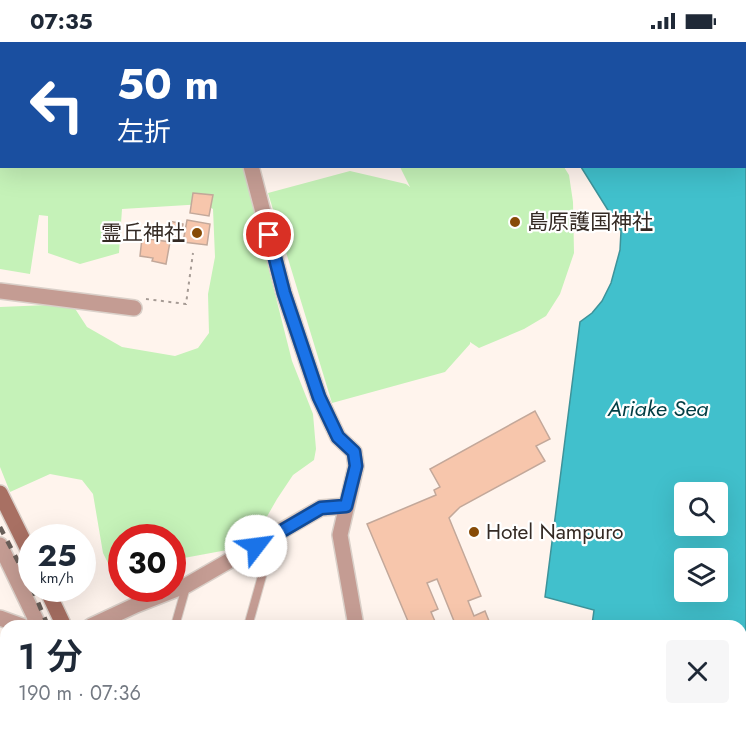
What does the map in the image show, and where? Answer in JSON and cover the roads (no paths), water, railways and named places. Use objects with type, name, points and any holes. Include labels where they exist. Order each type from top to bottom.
[{"type":"street","points":[[252,168],[284,293],[319,397],[338,437],[354,452],[356,466],[340,535],[355,620]]},
{"type":"street","points":[[0,291],[137,303]]},
{"type":"street","points":[[0,493],[18,530]]},
{"type":"street","points":[[104,620],[187,585],[321,508],[346,506]]},
{"type":"street","points":[[0,545],[36,620]]},
{"type":"street","points":[[53,602],[61,620]]},
{"type":"lane","points":[[250,620],[274,536]]},
{"type":"lane","points":[[177,620],[187,585]]},
{"type":"water","name":"Ariake Sea","points":[[582,168],[746,168],[746,620],[593,620],[594,610],[545,597],[580,322],[602,301],[611,283],[620,250],[621,231]]},
{"type":"railway","points":[[0,527],[18,561]]},
{"type":"railway","points":[[38,602],[45,620]]},
{"type":"place","name":"島原護国神社","points":[[515,222]]},
{"type":"place","name":"霊丘神社","points":[[197,233]]},
{"type":"place","name":"Hotel Nampuro","points":[[474,532]]}]
